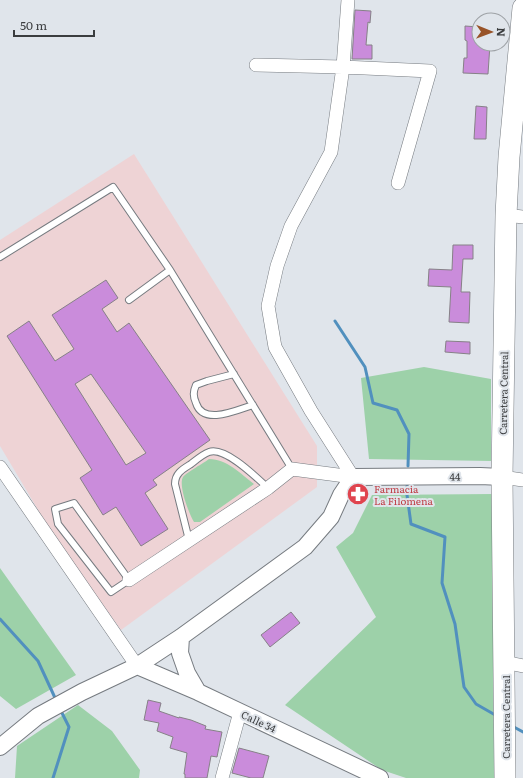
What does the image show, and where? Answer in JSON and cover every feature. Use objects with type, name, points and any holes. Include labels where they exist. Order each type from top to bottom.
[{"type":"highway","name":"Carretera Central","points":[[505,778],[505,721],[514,664],[502,477],[515,216],[509,150],[523,10]]},
{"type":"street","points":[[0,748],[38,716],[82,692],[137,666],[181,637],[305,547],[331,517],[341,495],[352,477],[311,411],[275,347],[268,306],[277,266],[292,226],[331,152],[343,67],[348,0]]},
{"type":"street","points":[[256,65],[343,67],[430,72],[398,182]]},
{"type":"street","points":[[0,467],[137,666]]},
{"type":"street","points":[[130,580],[268,488],[292,469]]},
{"type":"street","name":"44","points":[[292,469],[352,477],[480,476],[523,480]]},
{"type":"street","points":[[181,637],[180,653],[186,673],[198,692]]},
{"type":"street","name":"Calle 34","points":[[137,666],[198,692],[380,778]]},
{"type":"street","points":[[222,778],[240,712]]},
{"type":"lane","points":[[0,257],[113,187],[170,270],[292,469]]},
{"type":"lane","points":[[129,300],[170,270]]},
{"type":"lane","points":[[234,374],[196,385],[193,393],[196,406],[208,416],[218,415],[253,405]]},
{"type":"lane","points":[[190,541],[174,484],[175,478],[179,472],[210,451],[220,452],[232,457],[268,488]]},
{"type":"lane","points":[[74,503],[130,580],[111,592],[58,524],[55,509],[74,503]]},
{"type":"shaded area","points":[[134,154],[317,446],[317,487],[121,630],[56,540],[0,446],[0,240]]},
{"type":"green space","points":[[424,367],[491,379],[491,461],[369,459],[361,378]]},
{"type":"green space","points":[[209,459],[228,464],[254,484],[200,522],[194,522],[189,513],[185,500],[182,481],[185,475]]},
{"type":"green space","points":[[492,494],[494,778],[406,778],[382,770],[285,705],[376,617],[336,547],[353,533],[372,495]]},
{"type":"green space","points":[[0,568],[76,675],[16,709],[0,696]]},
{"type":"green space","points":[[78,705],[112,731],[140,770],[139,778],[15,778],[17,746]]},
{"type":"building","points":[[355,10],[371,11],[370,23],[368,22],[366,45],[372,45],[372,59],[352,59]]},
{"type":"building","points":[[465,26],[471,26],[471,52],[489,52],[488,74],[463,73],[464,58],[467,58],[467,41],[465,40]]},
{"type":"building","points":[[476,106],[487,107],[486,139],[474,139]]},
{"type":"building","points":[[453,245],[473,245],[473,259],[463,259],[461,292],[470,292],[469,323],[449,322],[451,287],[428,286],[429,269],[452,270]]},
{"type":"building","points":[[106,280],[118,298],[102,309],[117,332],[129,323],[210,440],[153,480],[157,485],[145,493],[168,529],[141,546],[116,507],[103,515],[80,478],[92,470],[7,336],[29,321],[55,361],[74,349],[52,315]],"holes":[[[91,374],[146,453],[126,465],[75,384]]]},
{"type":"building","points":[[446,341],[470,342],[470,354],[445,352]]},
{"type":"building","points":[[291,612],[300,623],[270,647],[261,635]]},
{"type":"building","points":[[148,700],[161,703],[159,711],[179,718],[191,720],[206,726],[205,729],[222,732],[217,757],[211,756],[207,778],[185,778],[184,774],[187,753],[170,748],[173,737],[157,731],[159,723],[144,720]]},
{"type":"building","points":[[239,748],[269,756],[263,778],[251,778],[232,773]]},
{"type":"waterway","points":[[335,321],[365,367],[373,403],[397,410],[409,434],[408,466]]},
{"type":"waterway","points":[[407,486],[411,524],[445,537],[442,583],[455,624],[464,687],[476,704],[497,716]]},
{"type":"waterway","points":[[0,619],[38,661],[56,700]]},
{"type":"waterway","points":[[53,778],[69,727],[60,709]]},
{"type":"waterway","points":[[512,726],[523,732]]},
{"type":"place","name":"Farmacia La Filomena","points":[[358,494]]}]
